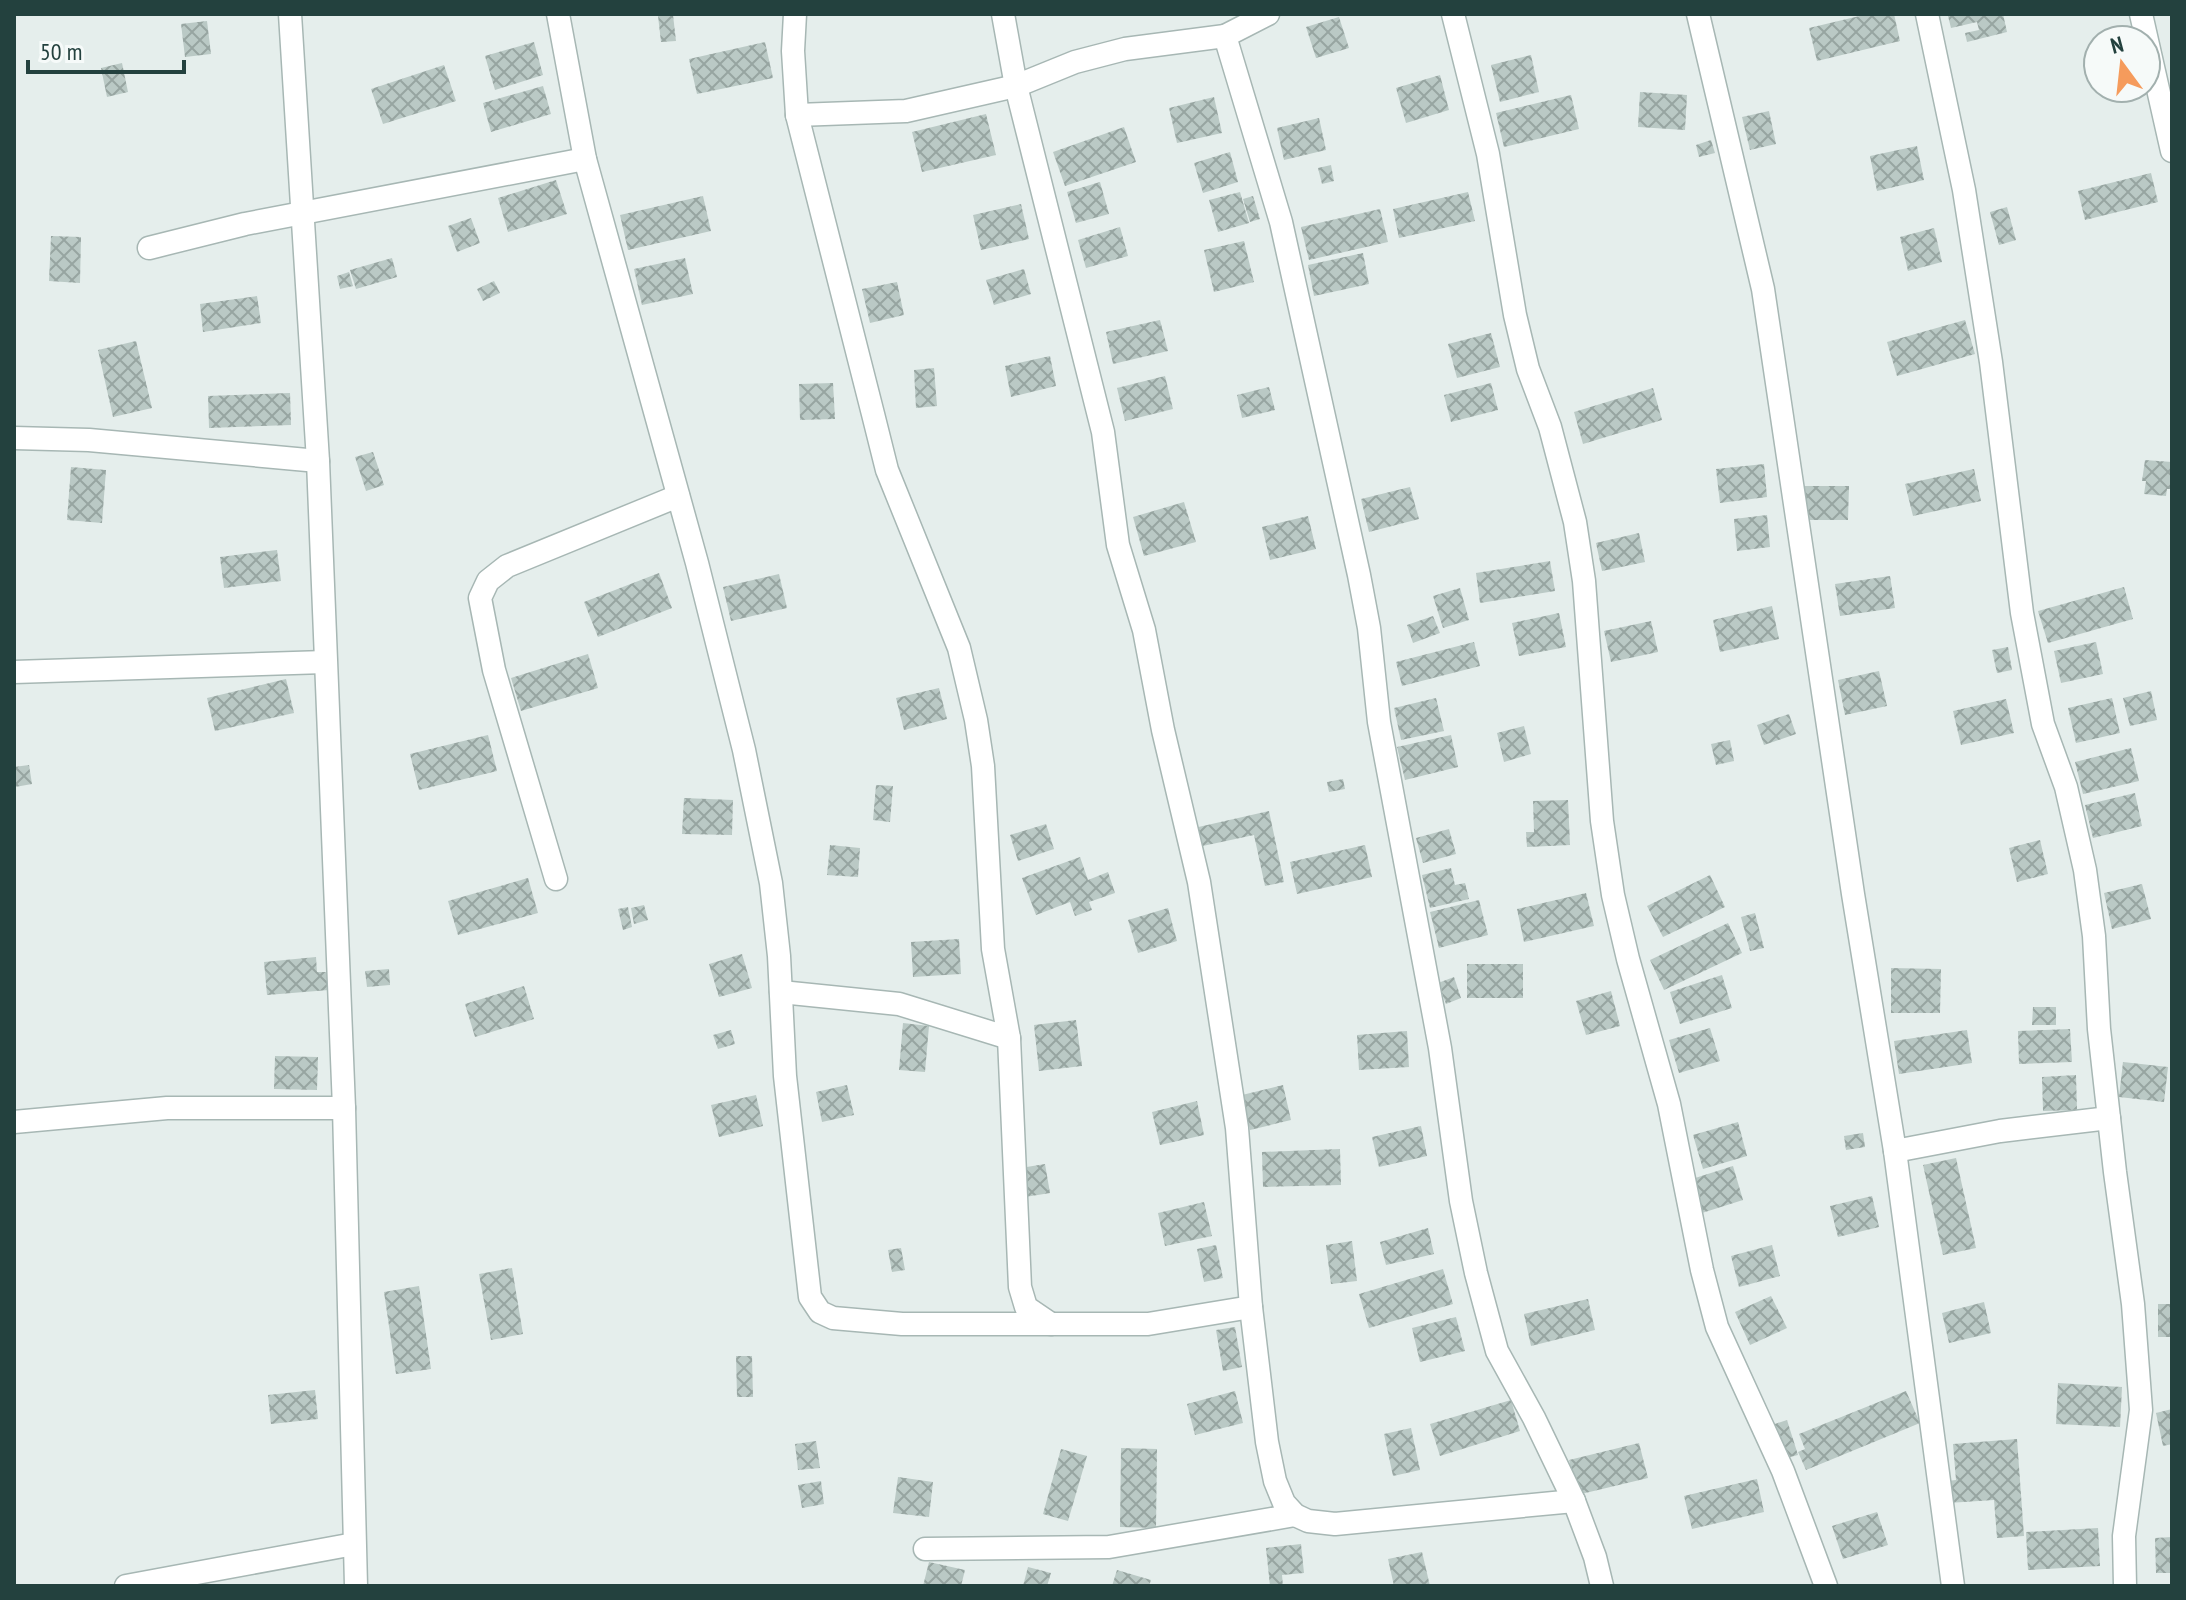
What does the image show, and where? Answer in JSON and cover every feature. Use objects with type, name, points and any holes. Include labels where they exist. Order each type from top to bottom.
[{"type":"street","points":[[290,14],[318,461],[344,1108],[356,1586]]},
{"type":"street","points":[[558,14],[585,159],[744,750],[771,883],[779,956],[785,1076],[810,1297],[820,1312],[833,1318],[860,1322],[1148,1324],[1251,1307]]},
{"type":"street","points":[[795,14],[793,51],[797,115],[887,470],[959,648],[976,720],[983,766],[993,949],[1009,1038],[1020,1287],[1031,1313],[1052,1324]]},
{"type":"street","points":[[1003,14],[1016,86],[1103,432],[1118,545],[1144,630],[1163,730],[1199,882],[1237,1128],[1251,1307],[1275,1481],[1284,1503],[1295,1515],[1308,1521],[1335,1524],[1574,1501]]},
{"type":"street","points":[[797,115],[906,111],[1016,86],[1075,62],[1125,49],[1225,36],[1268,14]]},
{"type":"street","points":[[1453,14],[1488,154],[1518,328],[1528,369],[1550,427],[1575,522],[1584,581],[1602,821],[1613,895],[1628,959],[1669,1104],[1702,1270],[1717,1327],[1783,1471],[1826,1586]]},
{"type":"street","points":[[1698,14],[1763,289],[1853,894],[1895,1151],[1953,1586]]},
{"type":"street","points":[[1927,14],[1971,237],[1991,362],[2022,613],[2043,724],[2066,787],[2085,870],[2094,936],[2109,1118],[2133,1304],[2141,1410],[2124,1536],[2125,1586]]},
{"type":"street","points":[[2141,14],[2172,151]]},
{"type":"street","points":[[1225,36],[1281,222],[1359,575],[1369,628],[1381,736],[1440,1048],[1461,1201],[1476,1273],[1497,1351],[1574,1501],[1595,1557],[1602,1586]]},
{"type":"street","points":[[149,248],[245,224],[585,159]]},
{"type":"street","points":[[14,438],[89,440],[318,461]]},
{"type":"street","points":[[556,879],[494,670],[480,598],[488,581],[507,566],[678,496]]},
{"type":"street","points":[[14,672],[325,662]]},
{"type":"street","points":[[781,992],[899,1004],[1009,1038]]},
{"type":"street","points":[[14,1122],[167,1108],[344,1108]]},
{"type":"street","points":[[1895,1151],[2000,1131],[2109,1118]]},
{"type":"street","points":[[925,1549],[1109,1547],[1295,1515]]},
{"type":"street","points":[[126,1586],[354,1544]]},
{"type":"building","points":[[1868,14],[1894,14],[1900,41],[1817,61],[1809,28]]},
{"type":"building","points":[[2003,14],[2007,32],[1967,42],[1965,33],[1979,30],[1977,22],[1951,28],[1948,16]]},
{"type":"building","points":[[673,15],[676,41],[661,42],[658,16]]},
{"type":"building","points":[[1339,17],[1349,48],[1316,58],[1306,27]]},
{"type":"building","points":[[207,21],[211,54],[185,57],[181,24]]},
{"type":"building","points":[[534,42],[543,75],[495,90],[485,56]]},
{"type":"building","points":[[765,42],[773,78],[697,94],[689,59]]},
{"type":"building","points":[[1531,55],[1539,92],[1500,102],[1491,65]]},
{"type":"building","points":[[122,63],[128,92],[107,97],[101,68]]},
{"type":"building","points":[[444,65],[456,101],[383,124],[371,89]]},
{"type":"building","points":[[1440,75],[1449,110],[1406,123],[1396,88]]},
{"type":"building","points":[[543,86],[551,114],[491,132],[483,103]]},
{"type":"building","points":[[1640,92],[1687,95],[1685,130],[1638,127]]},
{"type":"building","points":[[1571,95],[1579,129],[1504,147],[1496,113]]},
{"type":"building","points":[[1214,97],[1222,133],[1177,143],[1169,108]]},
{"type":"building","points":[[1769,111],[1776,144],[1750,150],[1742,117]]},
{"type":"building","points":[[986,114],[996,155],[922,172],[912,132]]},
{"type":"building","points":[[1319,118],[1326,150],[1284,160],[1277,128]]},
{"type":"building","points":[[1124,127],[1136,162],[1065,186],[1053,152]]},
{"type":"building","points":[[1711,140],[1715,153],[1699,157],[1696,145]]},
{"type":"building","points":[[1917,146],[1924,180],[1877,191],[1870,156]]},
{"type":"building","points":[[1230,152],[1238,182],[1203,193],[1194,163]]},
{"type":"building","points":[[1331,165],[1334,181],[1322,184],[1318,168]]},
{"type":"building","points":[[2151,173],[2158,202],[2085,220],[2078,191]]},
{"type":"building","points":[[556,180],[567,214],[508,232],[498,198]]},
{"type":"building","points":[[1100,182],[1109,214],[1076,223],[1067,192]]},
{"type":"building","points":[[1240,192],[1249,223],[1218,232],[1209,200]]},
{"type":"building","points":[[1468,192],[1475,221],[1399,238],[1393,209]]},
{"type":"building","points":[[703,196],[711,231],[628,250],[620,215]]},
{"type":"building","points":[[1253,196],[1260,219],[1250,222],[1243,199]]},
{"type":"building","points":[[1021,204],[1029,239],[981,250],[973,215]]},
{"type":"building","points":[[2007,207],[2016,240],[1999,245],[1990,212]]},
{"type":"building","points":[[1380,209],[1388,242],[1309,260],[1301,227]]},
{"type":"building","points":[[471,218],[480,243],[457,252],[448,226]]},
{"type":"building","points":[[1120,227],[1128,256],[1086,268],[1078,240]]},
{"type":"building","points":[[1934,228],[1942,262],[1908,271],[1900,237]]},
{"type":"building","points":[[51,236],[81,237],[80,283],[49,281]]},
{"type":"building","points":[[1244,241],[1254,282],[1214,292],[1204,250]]},
{"type":"building","points":[[1363,253],[1369,284],[1314,296],[1308,265]]},
{"type":"building","points":[[392,258],[397,277],[356,289],[350,270]]},
{"type":"building","points":[[685,258],[693,294],[642,305],[634,269]]},
{"type":"building","points":[[1024,269],[1031,294],[994,305],[986,280]]},
{"type":"building","points":[[349,272],[353,286],[340,289],[337,276]]},
{"type":"building","points":[[494,281],[500,293],[483,301],[477,289]]},
{"type":"building","points":[[897,282],[904,315],[870,323],[862,289]]},
{"type":"building","points":[[257,296],[261,323],[203,332],[200,304]]},
{"type":"building","points":[[1160,320],[1168,351],[1113,364],[1106,332]]},
{"type":"building","points":[[1965,320],[1975,354],[1897,376],[1887,342]]},
{"type":"building","points":[[1491,333],[1500,367],[1457,378],[1448,344]]},
{"type":"building","points":[[136,341],[152,408],[113,417],[98,350]]},
{"type":"building","points":[[1050,356],[1056,386],[1011,397],[1005,366]]},
{"type":"building","points":[[934,368],[937,406],[916,408],[914,370]]},
{"type":"building","points":[[1165,376],[1173,409],[1125,421],[1117,388]]},
{"type":"building","points":[[833,383],[835,419],[800,420],[799,384]]},
{"type":"building","points":[[1491,383],[1498,410],[1451,422],[1444,395]]},
{"type":"building","points":[[1269,387],[1275,410],[1242,418],[1237,395]]},
{"type":"building","points":[[1653,388],[1662,420],[1583,444],[1574,412]]},
{"type":"building","points":[[290,393],[291,425],[209,428],[208,396]]},
{"type":"building","points":[[373,452],[384,485],[366,491],[355,457]]},
{"type":"building","points":[[2145,460],[2172,462],[2172,489],[2167,489],[2166,496],[2144,494]]},
{"type":"building","points":[[1764,464],[1767,497],[1720,503],[1716,469]]},
{"type":"building","points":[[71,467],[106,470],[102,523],[67,520]]},
{"type":"building","points":[[1974,469],[1981,501],[1913,516],[1905,484]]},
{"type":"building","points":[[1803,486],[1849,486],[1848,520],[1803,520]]},
{"type":"building","points":[[1410,487],[1419,519],[1369,532],[1361,499]]},
{"type":"building","points":[[1184,502],[1196,542],[1144,556],[1133,517]]},
{"type":"building","points":[[1767,515],[1770,547],[1737,551],[1734,519]]},
{"type":"building","points":[[1308,516],[1316,549],[1270,560],[1262,527]]},
{"type":"building","points":[[1639,533],[1645,562],[1602,571],[1596,543]]},
{"type":"building","points":[[277,550],[281,581],[224,588],[220,557]]},
{"type":"building","points":[[1550,561],[1555,591],[1480,603],[1476,573]]},
{"type":"building","points":[[659,573],[672,608],[598,637],[584,602]]},
{"type":"building","points":[[779,574],[787,608],[731,621],[723,587]]},
{"type":"building","points":[[1890,576],[1895,608],[1840,616],[1835,584]]},
{"type":"building","points":[[2124,587],[2133,619],[2048,643],[2038,611]]},
{"type":"building","points":[[1460,588],[1469,620],[1443,628],[1433,596]]},
{"type":"building","points":[[1772,606],[1779,639],[1720,652],[1713,620]]},
{"type":"building","points":[[1559,613],[1566,647],[1519,656],[1512,623]]},
{"type":"building","points":[[1433,616],[1440,633],[1413,643],[1407,625]]},
{"type":"building","points":[[1651,621],[1658,652],[1611,662],[1604,631]]},
{"type":"building","points":[[1474,642],[1480,666],[1402,686],[1396,662]]},
{"type":"building","points":[[2096,642],[2103,674],[2061,683],[2054,651]]},
{"type":"building","points":[[2008,647],[2012,670],[1997,673],[1992,650]]},
{"type":"building","points":[[588,654],[598,688],[521,711],[511,678]]},
{"type":"building","points":[[1879,671],[1887,706],[1845,715],[1838,680]]},
{"type":"building","points":[[286,679],[294,713],[215,731],[207,698]]},
{"type":"building","points":[[939,688],[947,719],[904,730],[896,698]]},
{"type":"building","points":[[2151,691],[2157,720],[2130,726],[2123,698]]},
{"type":"building","points":[[1436,698],[1444,731],[1401,740],[1394,708]]},
{"type":"building","points":[[2112,698],[2120,733],[2076,743],[2068,708]]},
{"type":"building","points":[[2006,699],[2014,733],[1961,745],[1953,711]]},
{"type":"building","points":[[1789,714],[1796,734],[1764,745],[1757,725]]},
{"type":"building","points":[[1524,726],[1531,754],[1504,762],[1497,733]]},
{"type":"building","points":[[488,735],[497,771],[419,790],[410,754]]},
{"type":"building","points":[[1451,735],[1458,767],[1405,780],[1397,747]]},
{"type":"building","points":[[1730,740],[1734,761],[1716,765],[1711,744]]},
{"type":"building","points":[[2131,748],[2139,781],[2083,794],[2075,762]]},
{"type":"building","points":[[29,765],[32,784],[15,787],[14,767]]},
{"type":"building","points":[[1343,779],[1345,789],[1329,792],[1327,782]]},
{"type":"building","points":[[876,785],[893,786],[890,822],[873,820]]},
{"type":"building","points":[[2135,793],[2142,826],[2093,838],[2085,805]]},
{"type":"building","points":[[684,798],[733,800],[732,835],[682,834]]},
{"type":"building","points":[[1568,800],[1570,845],[1527,847],[1526,832],[1534,832],[1533,801]]},
{"type":"building","points":[[1269,811],[1284,882],[1265,886],[1254,835],[1198,847],[1194,828]]},
{"type":"building","points":[[1046,824],[1054,849],[1018,861],[1010,835]]},
{"type":"building","points":[[1449,829],[1456,854],[1423,863],[1416,838]]},
{"type":"building","points":[[2040,840],[2048,874],[2017,882],[2009,848]]},
{"type":"building","points":[[830,845],[860,848],[858,877],[827,875]]},
{"type":"building","points":[[1365,845],[1372,877],[1297,894],[1290,862]]},
{"type":"building","points":[[1080,857],[1088,880],[1108,872],[1115,893],[1089,902],[1092,910],[1075,916],[1070,902],[1036,915],[1022,878]]},
{"type":"building","points":[[1451,868],[1455,885],[1465,883],[1469,899],[1430,908],[1422,875]]},
{"type":"building","points":[[1710,875],[1725,907],[1663,937],[1647,906]]},
{"type":"building","points":[[528,878],[538,913],[458,935],[448,901]]},
{"type":"building","points":[[2142,884],[2151,919],[2112,929],[2104,893]]},
{"type":"building","points":[[1586,893],[1594,926],[1524,942],[1517,909]]},
{"type":"building","points":[[1479,900],[1488,935],[1439,948],[1430,912]]},
{"type":"building","points":[[644,905],[648,920],[634,924],[631,908]]},
{"type":"building","points":[[628,907],[632,927],[623,930],[618,909]]},
{"type":"building","points":[[1168,908],[1177,941],[1138,953],[1128,920]]},
{"type":"building","points":[[1755,913],[1764,948],[1750,951],[1741,917]]},
{"type":"building","points":[[1728,923],[1742,953],[1664,990],[1650,960]]},
{"type":"building","points":[[959,939],[961,974],[913,977],[911,942]]},
{"type":"building","points":[[742,954],[752,988],[719,997],[709,964]]},
{"type":"building","points":[[316,957],[317,972],[328,972],[329,990],[267,995],[264,962]]},
{"type":"building","points":[[1467,964],[1523,964],[1523,998],[1467,998]]},
{"type":"building","points":[[1891,968],[1941,969],[1940,1013],[1891,1013]]},
{"type":"building","points":[[389,969],[390,985],[367,987],[365,971]]},
{"type":"building","points":[[1722,975],[1732,1008],[1680,1024],[1670,992]]},
{"type":"building","points":[[1454,977],[1461,998],[1446,1004],[1438,983]]},
{"type":"building","points":[[524,986],[534,1019],[475,1037],[465,1004]]},
{"type":"building","points":[[1611,991],[1620,1026],[1586,1035],[1576,1001]]},
{"type":"building","points":[[2033,1007],[2056,1007],[2056,1025],[2032,1025]]},
{"type":"building","points":[[1076,1020],[1082,1066],[1039,1071],[1034,1025]]},
{"type":"building","points":[[903,1023],[929,1026],[925,1072],[899,1070]]},
{"type":"building","points":[[1710,1028],[1720,1061],[1679,1073],[1669,1040]]},
{"type":"building","points":[[2070,1029],[2072,1062],[2019,1064],[2018,1031]]},
{"type":"building","points":[[731,1030],[735,1044],[718,1049],[713,1035]]},
{"type":"building","points":[[1967,1030],[1972,1063],[1899,1074],[1894,1041]]},
{"type":"building","points":[[1407,1031],[1409,1067],[1359,1070],[1357,1035]]},
{"type":"building","points":[[275,1056],[318,1057],[317,1090],[274,1089]]},
{"type":"building","points":[[2123,1062],[2168,1067],[2164,1102],[2119,1097]]},
{"type":"building","points":[[2076,1075],[2077,1110],[2043,1111],[2042,1077]]},
{"type":"building","points":[[847,1085],[854,1115],[822,1122],[816,1092]]},
{"type":"building","points":[[1283,1085],[1291,1120],[1250,1130],[1242,1095]]},
{"type":"building","points":[[756,1095],[763,1126],[719,1137],[711,1105]]},
{"type":"building","points":[[1197,1101],[1204,1135],[1160,1145],[1152,1112]]},
{"type":"building","points":[[1738,1122],[1747,1156],[1703,1169],[1693,1135]]},
{"type":"building","points":[[1421,1126],[1427,1156],[1379,1167],[1372,1137]]},
{"type":"building","points":[[1863,1133],[1865,1147],[1846,1150],[1844,1136]]},
{"type":"building","points":[[1340,1149],[1341,1185],[1263,1187],[1262,1152]]},
{"type":"building","points":[[1956,1158],[1976,1248],[1943,1255],[1923,1165]]},
{"type":"building","points":[[1045,1164],[1050,1193],[1019,1198],[1015,1169]]},
{"type":"building","points":[[1733,1166],[1743,1200],[1702,1213],[1692,1179]]},
{"type":"building","points":[[1872,1196],[1879,1227],[1838,1237],[1830,1206]]},
{"type":"building","points":[[1204,1202],[1212,1236],[1165,1246],[1158,1213]]},
{"type":"building","points":[[1428,1228],[1434,1254],[1386,1265],[1380,1242]]},
{"type":"building","points":[[1352,1241],[1357,1281],[1331,1284],[1326,1245]]},
{"type":"building","points":[[1216,1245],[1223,1278],[1204,1282],[1197,1249]]},
{"type":"building","points":[[1772,1245],[1780,1276],[1739,1287],[1731,1256]]},
{"type":"building","points":[[901,1248],[905,1270],[892,1272],[888,1250]]},
{"type":"building","points":[[512,1268],[523,1334],[491,1340],[479,1274]]},
{"type":"building","points":[[1443,1269],[1453,1304],[1369,1328],[1359,1294]]},
{"type":"building","points":[[419,1286],[431,1369],[396,1374],[384,1292]]},
{"type":"building","points":[[1771,1296],[1787,1328],[1750,1345],[1735,1312]]},
{"type":"building","points":[[1588,1299],[1595,1330],[1531,1346],[1524,1314]]},
{"type":"building","points":[[1984,1302],[1991,1333],[1949,1343],[1942,1313]]},
{"type":"building","points":[[2158,1304],[2172,1304],[2172,1337],[2158,1337]]},
{"type":"building","points":[[1456,1317],[1465,1351],[1420,1362],[1412,1328]]},
{"type":"building","points":[[1235,1327],[1242,1367],[1223,1371],[1216,1330]]},
{"type":"building","points":[[736,1356],[752,1356],[753,1397],[737,1397]]},
{"type":"building","points":[[2058,1383],[2122,1387],[2120,1427],[2056,1424]]},
{"type":"building","points":[[315,1390],[318,1419],[271,1424],[268,1395]]},
{"type":"building","points":[[1235,1391],[1243,1423],[1195,1435],[1187,1404]]},
{"type":"building","points":[[1906,1391],[1920,1423],[1806,1470],[1798,1452],[1805,1449],[1799,1434]]},
{"type":"building","points":[[1511,1400],[1520,1431],[1440,1456],[1430,1424]]},
{"type":"building","points":[[2172,1409],[2172,1444],[2163,1446],[2156,1413]]},
{"type":"building","points":[[1787,1420],[1798,1455],[1782,1459],[1772,1425]]},
{"type":"building","points":[[1411,1428],[1420,1470],[1393,1476],[1384,1434]]},
{"type":"building","points":[[2017,1439],[2024,1536],[1997,1538],[1994,1500],[1948,1503],[1947,1481],[1956,1480],[1953,1444]]},
{"type":"building","points":[[816,1441],[820,1468],[798,1470],[795,1444]]},
{"type":"building","points":[[1639,1443],[1648,1478],[1577,1495],[1569,1460]]},
{"type":"building","points":[[1121,1448],[1157,1449],[1156,1528],[1120,1527]]},
{"type":"building","points":[[1061,1449],[1087,1456],[1068,1521],[1043,1514]]},
{"type":"building","points":[[898,1477],[933,1482],[929,1517],[893,1513]]},
{"type":"building","points":[[1757,1479],[1764,1512],[1692,1529],[1684,1496]]},
{"type":"building","points":[[821,1481],[824,1504],[802,1508],[798,1485]]},
{"type":"building","points":[[1877,1512],[1888,1545],[1843,1559],[1832,1526]]},
{"type":"building","points":[[2098,1528],[2100,1566],[2028,1570],[2026,1532]]},
{"type":"building","points":[[2172,1537],[2172,1573],[2156,1573],[2155,1538]]},
{"type":"building","points":[[1301,1544],[1304,1573],[1282,1575],[1283,1586],[1270,1586],[1266,1548]]},
{"type":"building","points":[[1422,1552],[1430,1586],[1394,1586],[1388,1559]]},
{"type":"building","points":[[929,1562],[965,1570],[961,1586],[923,1586]]},
{"type":"building","points":[[1028,1567],[1051,1573],[1047,1586],[1023,1586]]},
{"type":"building","points":[[1117,1570],[1151,1580],[1149,1586],[1112,1586]]}]
